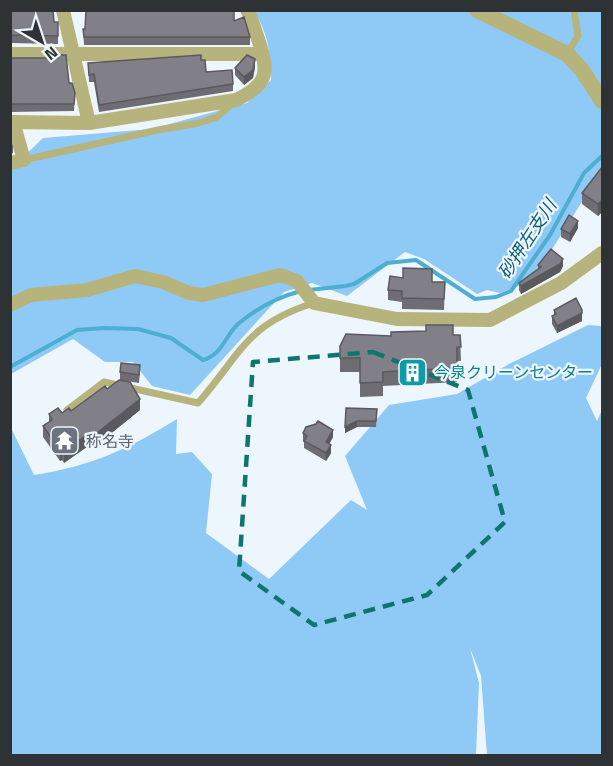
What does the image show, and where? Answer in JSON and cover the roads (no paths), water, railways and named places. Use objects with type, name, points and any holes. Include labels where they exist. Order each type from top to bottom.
[{"type":"street","points":[[63,10],[89,123]]},
{"type":"street","points":[[17,162],[11,122],[89,123],[244,96],[265,75],[267,67],[253,21],[247,10]]},
{"type":"street","points":[[477,10],[567,54],[582,70],[603,101]]},
{"type":"street","points":[[10,54],[72,56],[263,54]]},
{"type":"street","points":[[10,305],[31,295],[87,290],[135,276],[163,282],[189,293],[203,295],[280,275],[297,281],[314,303],[397,319],[490,320],[561,283],[603,252]]},
{"type":"lane","points":[[567,54],[578,36],[574,10]]},
{"type":"lane","points":[[17,162],[199,123],[217,117],[236,99]]},
{"type":"lane","points":[[67,410],[104,382],[198,403],[247,340],[261,327],[287,313],[314,303]]},
{"type":"waterway","name":"砂押左支川","points":[[309,290],[354,284],[387,263],[416,260],[475,299],[496,297],[511,291],[550,235],[584,173],[602,156]]},
{"type":"waterway","name":"砂押左支川","points":[[10,367],[77,330],[104,328],[138,329],[171,338],[203,360],[215,354],[238,324],[260,308],[301,291]]},
{"type":"place","name":"今泉クリーンセンター","points":[[413,372]]},
{"type":"place","name":"称名寺","points":[[65,441]]}]
